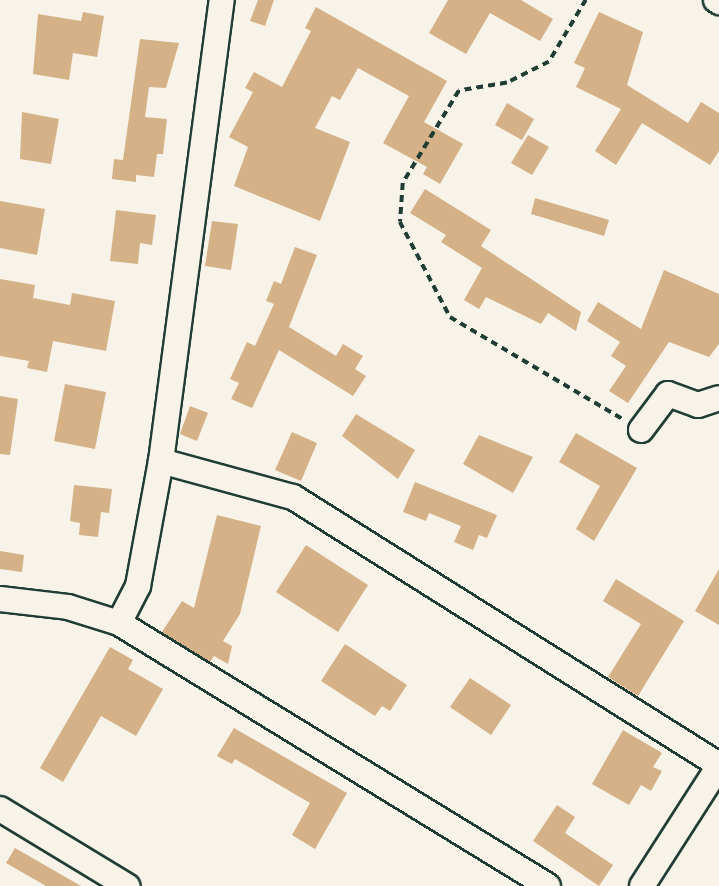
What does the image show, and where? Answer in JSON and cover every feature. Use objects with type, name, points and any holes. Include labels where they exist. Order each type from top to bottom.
[{"type":"street","points":[[119,623],[138,586],[161,461],[222,0]]},
{"type":"street","points":[[641,430],[668,394],[698,405],[719,398]]},
{"type":"street","points":[[161,461],[293,497],[719,765],[642,886]]},
{"type":"street","points":[[0,599],[68,607],[119,623],[548,886]]},
{"type":"street","points":[[0,809],[116,883]]},
{"type":"path","points":[[586,0],[550,62],[507,83],[459,91],[403,183],[400,222],[450,317],[641,430]]},
{"type":"building","points":[[258,0],[274,0],[265,26],[250,21]]},
{"type":"building","points":[[448,0],[521,0],[553,19],[540,41],[490,13],[466,54],[429,33]]},
{"type":"building","points":[[316,7],[447,81],[424,122],[463,144],[440,184],[423,174],[427,167],[383,143],[409,96],[358,68],[340,100],[332,96],[315,128],[350,142],[320,221],[234,186],[248,147],[229,137],[253,92],[245,88],[254,72],[282,87],[311,31],[305,28]]},
{"type":"building","points":[[83,12],[104,16],[97,57],[73,53],[69,80],[33,74],[38,14],[81,21]]},
{"type":"building","points":[[599,12],[643,32],[627,85],[688,123],[701,102],[719,113],[719,151],[710,165],[642,123],[616,165],[595,151],[621,109],[576,87],[585,68],[574,63]]},
{"type":"building","points":[[140,39],[179,43],[166,88],[149,87],[145,117],[167,119],[163,154],[157,154],[154,177],[136,175],[136,182],[112,179],[114,159],[123,160]]},
{"type":"building","points":[[507,103],[534,119],[522,140],[495,125]]},
{"type":"building","points":[[22,112],[59,119],[51,164],[20,159]]},
{"type":"building","points":[[528,135],[549,147],[532,175],[511,163]]},
{"type":"building","points":[[425,189],[491,230],[481,246],[581,312],[576,331],[548,313],[541,324],[486,297],[479,309],[464,300],[482,268],[441,242],[446,235],[410,213]]},
{"type":"building","points":[[535,198],[609,220],[604,236],[531,214]]},
{"type":"building","points":[[0,201],[45,209],[37,255],[0,248]]},
{"type":"building","points":[[116,210],[156,215],[152,245],[140,243],[138,264],[110,261]]},
{"type":"building","points":[[212,221],[238,224],[231,270],[205,266]]},
{"type":"building","points":[[295,247],[317,255],[289,327],[336,356],[343,344],[363,356],[355,369],[366,376],[353,396],[279,350],[252,408],[231,399],[239,383],[230,379],[247,342],[255,346],[274,304],[266,301],[274,281],[281,284]]},
{"type":"building","points":[[664,270],[719,294],[719,344],[709,357],[669,342],[628,403],[609,391],[626,366],[611,356],[620,342],[587,321],[598,302],[641,329]]},
{"type":"building","points":[[0,279],[35,285],[33,298],[70,305],[72,293],[115,301],[106,351],[53,341],[47,372],[27,368],[29,361],[0,356]]},
{"type":"building","points":[[65,384],[106,392],[95,449],[54,441]]},
{"type":"building","points":[[0,396],[18,399],[10,455],[0,454]]},
{"type":"building","points":[[190,406],[208,413],[197,441],[180,434]]},
{"type":"building","points":[[356,414],[415,450],[398,479],[342,436]]},
{"type":"building","points":[[292,432],[317,443],[301,481],[275,470]]},
{"type":"building","points":[[576,433],[637,468],[594,541],[576,529],[600,486],[559,462]]},
{"type":"building","points":[[479,435],[533,457],[513,493],[463,464]]},
{"type":"building","points":[[415,482],[497,515],[487,538],[479,535],[473,550],[454,542],[461,526],[429,513],[426,521],[403,512]]},
{"type":"building","points":[[74,485],[112,489],[109,513],[101,512],[98,537],[79,535],[80,523],[70,521]]},
{"type":"building","points":[[217,515],[261,526],[240,614],[223,641],[232,646],[228,664],[214,656],[210,662],[162,632],[182,601],[194,608]]},
{"type":"building","points":[[306,545],[368,585],[338,632],[276,592]]},
{"type":"building","points":[[0,551],[24,555],[22,572],[0,569]]},
{"type":"building","points":[[719,569],[719,625],[695,611]]},
{"type":"building","points":[[616,579],[684,621],[638,696],[608,677],[641,624],[603,601]]},
{"type":"building","points":[[345,644],[407,685],[390,711],[382,706],[375,716],[321,681]]},
{"type":"building","points":[[110,647],[133,660],[128,669],[163,689],[136,736],[101,716],[63,782],[40,768]]},
{"type":"building","points":[[470,678],[511,705],[491,735],[450,707]]},
{"type":"building","points":[[234,728],[347,793],[315,849],[292,835],[310,803],[235,759],[232,764],[217,756]]},
{"type":"building","points":[[623,730],[662,753],[653,767],[662,771],[651,791],[641,785],[629,805],[592,784]]},
{"type":"building","points":[[557,805],[575,817],[565,833],[613,865],[599,886],[533,841]]},
{"type":"building","points":[[15,848],[81,886],[46,886],[6,863]]}]
